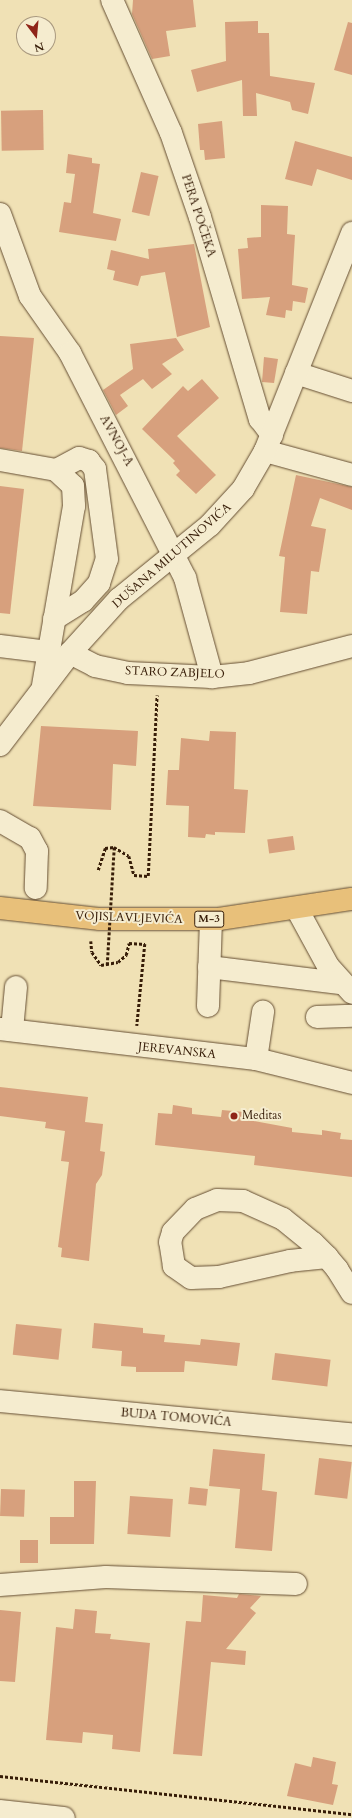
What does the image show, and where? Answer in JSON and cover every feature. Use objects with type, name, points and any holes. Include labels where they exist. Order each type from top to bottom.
[{"type":"main road","name":"VOJISLAVLJEVIĆA","points":[[0,908],[100,919],[211,919],[297,909],[352,899]]},
{"type":"street","name":"PERA POČEKA","points":[[112,0],[171,133],[200,217],[268,443]]},
{"type":"street","name":"AVNOJ-A","points":[[0,214],[30,296],[70,353],[185,578],[212,677]]},
{"type":"street","name":"DUŠANA MILUTINOVIĆA","points":[[0,745],[70,653],[119,600],[231,505],[268,443],[296,373],[344,275],[352,233]]},
{"type":"street","points":[[296,373],[352,390]]},
{"type":"street","points":[[268,443],[352,475]]},
{"type":"street","points":[[54,619],[84,601],[99,583],[107,559],[95,469],[89,461],[79,458],[56,470]]},
{"type":"street","points":[[0,460],[56,470],[72,486],[74,506],[42,689]]},
{"type":"street","points":[[0,646],[48,652]]},
{"type":"street","name":"STARO ZABJELO","points":[[70,653],[95,666],[158,674],[212,677],[249,673],[352,646]]},
{"type":"street","points":[[0,822],[30,838],[37,851],[36,888]]},
{"type":"street","points":[[297,909],[346,988]]},
{"type":"street","points":[[208,1006],[211,919]]},
{"type":"street","points":[[209,967],[346,988]]},
{"type":"street","points":[[6,1030],[16,987]]},
{"type":"street","points":[[256,1060],[263,1012]]},
{"type":"street","points":[[317,1017],[352,1016]]},
{"type":"street","name":"JEREVANSKA","points":[[6,1030],[256,1060],[352,1083]]},
{"type":"street","points":[[327,1257],[290,1261],[219,1277],[191,1278],[174,1266],[170,1242],[173,1232],[195,1209],[229,1199],[260,1207],[283,1219],[327,1257],[352,1293]]},
{"type":"street","name":"BUDA TOMOVIĆA","points":[[0,1401],[352,1434]]},
{"type":"street","points":[[0,1585],[106,1577],[296,1584]]},
{"type":"street","points":[[0,1811],[64,1818]]},
{"type":"path","points":[[98,870],[105,848],[114,847],[129,856],[134,875],[148,876],[158,674]]},
{"type":"path","points":[[107,965],[114,847]]},
{"type":"path","points":[[91,942],[97,960],[107,965],[113,965],[126,955],[129,943],[145,944],[135,1046]]},
{"type":"path","points":[[0,1776],[352,1814]]},
{"type":"building","points":[[133,0],[193,0],[196,27],[166,31],[170,56],[152,59],[132,14]]},
{"type":"building","points":[[258,21],[258,33],[269,33],[270,76],[315,83],[308,114],[292,110],[290,102],[256,93],[257,116],[243,116],[242,80],[197,92],[191,70],[226,61],[225,22]]},
{"type":"building","points":[[348,22],[352,23],[352,75],[334,70]]},
{"type":"building","points":[[43,110],[44,150],[2,151],[1,111]]},
{"type":"building","points":[[222,121],[225,158],[205,160],[204,150],[200,150],[198,124]]},
{"type":"building","points":[[295,141],[352,157],[352,180],[317,169],[312,186],[285,179]]},
{"type":"building","points":[[68,154],[92,158],[92,163],[100,164],[93,213],[121,219],[116,241],[59,232],[64,202],[71,203],[75,174],[66,173]]},
{"type":"building","points":[[141,172],[159,176],[149,216],[132,212]]},
{"type":"building","points":[[261,205],[288,206],[287,234],[295,235],[292,285],[308,288],[305,303],[293,301],[292,311],[286,310],[285,318],[266,315],[270,297],[242,299],[238,249],[248,248],[247,238],[261,237]]},
{"type":"building","points":[[194,244],[210,327],[177,337],[165,272],[141,276],[138,286],[113,280],[115,271],[107,269],[111,250],[149,259],[148,249]]},
{"type":"building","points":[[0,336],[34,338],[22,451],[0,448]]},
{"type":"building","points":[[176,338],[184,350],[162,364],[172,374],[152,389],[143,379],[120,395],[128,406],[116,415],[103,390],[133,369],[130,344]]},
{"type":"building","points":[[264,357],[278,359],[274,383],[262,382]]},
{"type":"building","points":[[202,379],[219,398],[177,436],[216,475],[196,494],[176,475],[180,471],[173,463],[175,461],[142,429],[183,386],[188,391]]},
{"type":"building","points":[[296,475],[352,487],[352,510],[320,498],[311,526],[326,529],[319,572],[311,571],[307,614],[280,612],[285,557],[279,556]]},
{"type":"building","points":[[0,486],[24,489],[10,614],[0,613]]},
{"type":"building","points":[[41,726],[138,731],[136,766],[113,764],[111,810],[33,806]]},
{"type":"building","points":[[210,731],[236,732],[234,789],[248,790],[245,833],[215,832],[215,835],[206,834],[205,838],[188,837],[189,806],[166,805],[168,770],[179,770],[181,738],[209,741]]},
{"type":"building","points":[[293,836],[295,850],[269,853],[267,840]]},
{"type":"building","points":[[0,1087],[88,1097],[85,1122],[103,1124],[100,1151],[105,1152],[102,1175],[96,1184],[89,1261],[61,1257],[62,1248],[58,1247],[69,1162],[61,1161],[65,1131],[45,1128],[46,1122],[0,1116]]},
{"type":"building","points":[[173,1105],[192,1108],[192,1114],[221,1117],[222,1110],[244,1112],[243,1119],[292,1128],[292,1132],[322,1135],[322,1130],[341,1133],[340,1139],[352,1140],[352,1177],[254,1165],[255,1156],[155,1145],[158,1113],[172,1114]]},
{"type":"building","points":[[94,1323],[143,1328],[143,1333],[165,1335],[164,1342],[200,1345],[201,1339],[240,1343],[237,1366],[185,1361],[184,1372],[136,1372],[136,1367],[121,1366],[122,1351],[92,1348]]},
{"type":"building","points":[[16,1324],[62,1329],[59,1360],[13,1355]]},
{"type":"building","points":[[275,1353],[331,1360],[327,1387],[272,1380]]},
{"type":"building","points":[[213,1449],[265,1454],[262,1490],[277,1492],[272,1551],[235,1548],[240,1489],[209,1486]]},
{"type":"building","points":[[319,1458],[352,1462],[347,1499],[314,1495]]},
{"type":"building","points":[[74,1481],[96,1481],[94,1544],[50,1544],[50,1517],[74,1517]]},
{"type":"building","points":[[190,1487],[208,1489],[206,1506],[188,1504]]},
{"type":"building","points":[[1,1489],[25,1490],[24,1517],[0,1516]]},
{"type":"building","points":[[130,1496],[173,1499],[170,1537],[127,1534]]},
{"type":"building","points":[[20,1540],[38,1540],[38,1563],[20,1563]]},
{"type":"building","points":[[239,1594],[261,1596],[250,1608],[256,1613],[226,1649],[246,1651],[245,1665],[211,1662],[202,1756],[173,1754],[186,1621],[201,1622],[203,1595],[237,1598]]},
{"type":"building","points":[[75,1609],[97,1611],[95,1633],[111,1634],[110,1639],[150,1643],[140,1752],[112,1749],[113,1735],[83,1732],[82,1743],[46,1740],[56,1627],[73,1629]]},
{"type":"building","points":[[0,1610],[21,1612],[15,1682],[0,1681]]},
{"type":"building","points":[[313,1757],[336,1762],[332,1784],[338,1785],[333,1805],[287,1796],[295,1763],[311,1767]]},
{"type":"place","name":"Meditas","points":[[234,1116]]}]
